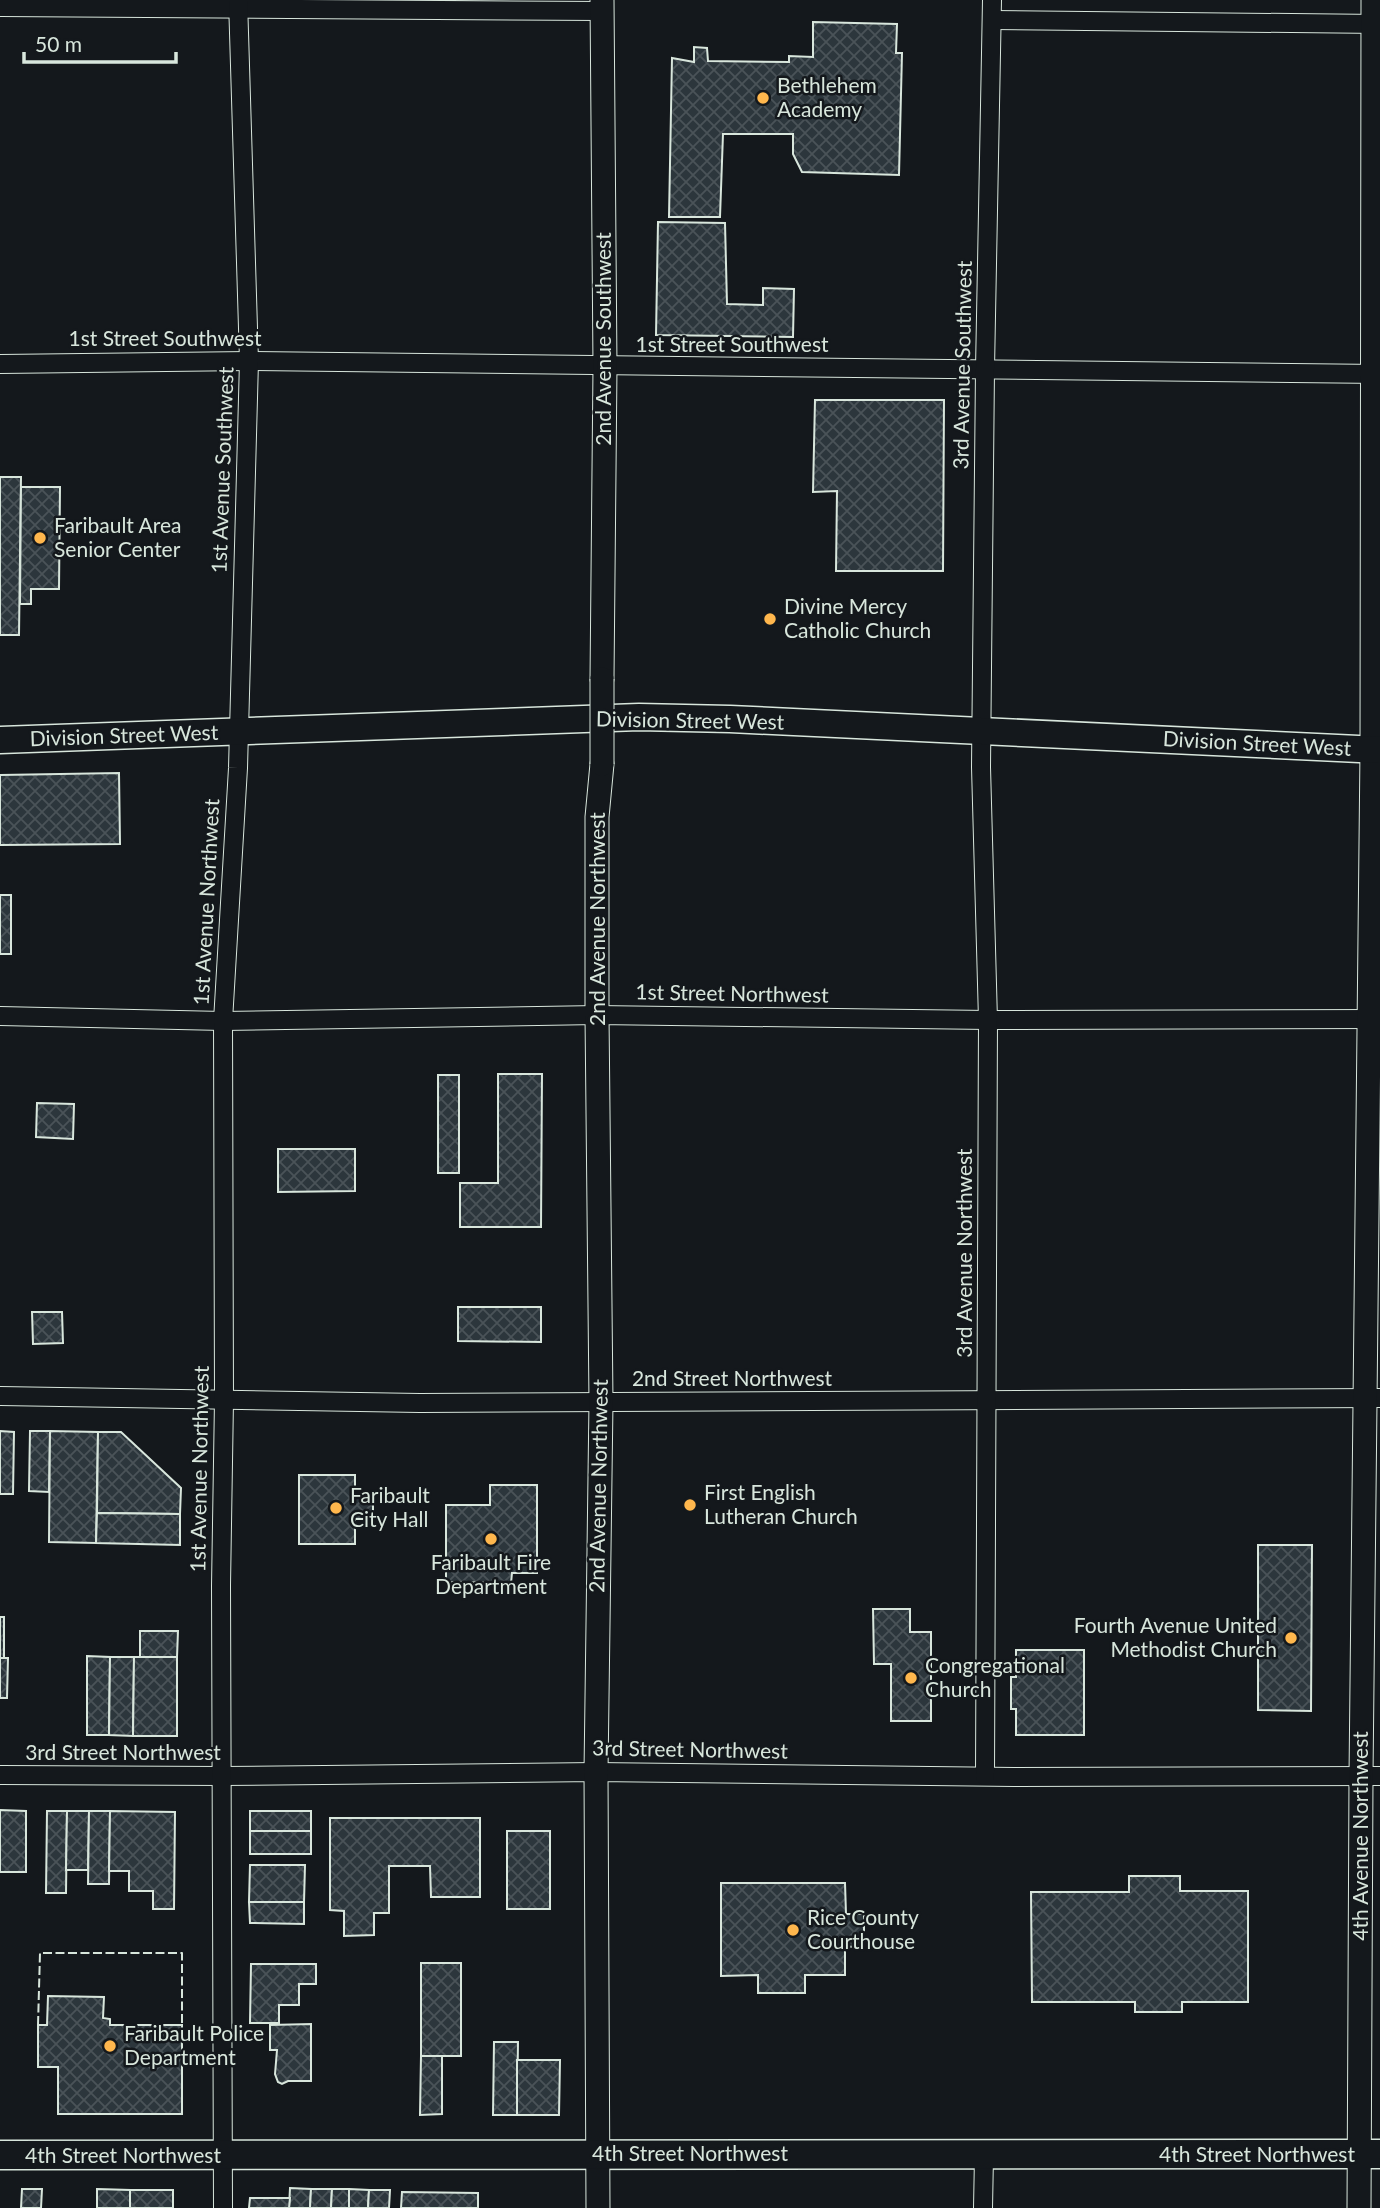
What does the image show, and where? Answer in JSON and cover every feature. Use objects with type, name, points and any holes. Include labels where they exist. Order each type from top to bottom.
[{"type":"main road","name":"Division Street West","points":[[0,740],[639,717],[1376,750]]},
{"type":"main road","name":"4th Street Northwest","points":[[0,2155],[1369,2154]]},
{"type":"street","name":"3rd Avenue Southwest","points":[[982,731],[992,0]]},
{"type":"street","name":"4th Avenue Northwest","points":[[1359,2208],[1369,2154],[1376,750],[1377,24],[1373,0]]},
{"type":"street","points":[[0,7],[238,4],[602,5]]},
{"type":"street","name":"1st Avenue Southwest","points":[[238,4],[249,361],[238,732]]},
{"type":"street","name":"2nd Avenue Southwest","points":[[602,5],[605,367],[602,764]]},
{"type":"street","points":[[992,20],[1377,24]]},
{"type":"street","name":"1st Street Southwest","points":[[0,363],[249,361],[1376,374]]},
{"type":"street","name":"3rd Avenue Northwest","points":[[982,731],[988,1020],[985,1776]]},
{"type":"street","name":"1st Avenue Northwest","points":[[223,2208],[223,1021],[238,732]]},
{"type":"street","name":"2nd Avenue Northwest","points":[[598,2208],[596,1772],[601,1402],[597,817],[602,764]]},
{"type":"street","name":"1st Street Northwest","points":[[0,1016],[223,1021],[597,1015],[988,1020],[1375,1019]]},
{"type":"street","name":"2nd Street Northwest","points":[[0,1396],[420,1403],[1373,1398]]},
{"type":"street","name":"3rd Street Northwest","points":[[0,1775],[222,1776],[596,1772],[1370,1776]]},
{"type":"street","points":[[983,2208],[984,2156]]},
{"type":"building","name":"Bethlehem Academy","points":[[813,22],[897,24],[896,53],[902,53],[899,175],[802,172],[793,154],[793,134],[723,134],[720,217],[669,217],[672,58],[694,62],[694,47],[707,48],[708,61],[789,62],[789,56],[813,57]]},
{"type":"building","points":[[658,222],[725,223],[727,304],[763,305],[763,288],[794,289],[793,337],[656,335]]},
{"type":"building","points":[[815,400],[944,400],[943,571],[836,571],[837,491],[813,492]]},
{"type":"building","points":[[0,477],[21,477],[19,635],[0,635]]},
{"type":"building","name":"Faribault Area Senior Center","points":[[21,487],[60,487],[59,589],[31,589],[31,604],[20,604]]},
{"type":"building","points":[[119,773],[120,844],[0,845],[0,775]]},
{"type":"building","points":[[0,895],[11,895],[11,954],[0,954]]},
{"type":"building","points":[[498,1074],[542,1074],[541,1227],[460,1227],[460,1183],[498,1183]]},
{"type":"building","points":[[438,1075],[459,1075],[459,1173],[438,1173]]},
{"type":"building","points":[[37,1103],[74,1104],[73,1139],[36,1137]]},
{"type":"building","points":[[278,1149],[355,1149],[355,1191],[278,1192]]},
{"type":"building","points":[[458,1307],[541,1307],[541,1342],[458,1341]]},
{"type":"building","points":[[32,1312],[62,1312],[63,1343],[33,1344]]},
{"type":"building","points":[[0,1431],[14,1432],[13,1494],[0,1494]]},
{"type":"building","points":[[30,1431],[50,1431],[49,1492],[29,1491]]},
{"type":"building","points":[[50,1431],[98,1432],[96,1543],[49,1542]]},
{"type":"building","points":[[98,1432],[121,1432],[181,1488],[180,1514],[97,1513]]},
{"type":"building","name":"Faribault City Hall","points":[[299,1475],[355,1475],[355,1496],[373,1496],[373,1519],[355,1519],[355,1544],[299,1544]]},
{"type":"building","name":"Faribault Fire Department","points":[[490,1485],[537,1485],[537,1573],[512,1573],[511,1583],[446,1582],[446,1505],[490,1505]]},
{"type":"building","points":[[97,1513],[180,1514],[180,1545],[96,1543]]},
{"type":"building","points":[[1258,1545],[1312,1545],[1311,1711],[1258,1710]]},
{"type":"building","points":[[873,1609],[910,1609],[910,1632],[931,1632],[931,1721],[891,1721],[891,1664],[874,1664]]},
{"type":"building","points":[[0,1617],[4,1617],[4,1658],[0,1658]]},
{"type":"building","points":[[140,1631],[178,1631],[177,1657],[140,1657]]},
{"type":"building","points":[[1016,1650],[1084,1650],[1084,1735],[1016,1735],[1016,1709],[1011,1709],[1011,1677],[1016,1677]]},
{"type":"building","points":[[87,1656],[110,1657],[109,1735],[87,1735]]},
{"type":"building","points":[[110,1657],[134,1657],[133,1736],[109,1735]]},
{"type":"building","points":[[134,1657],[177,1657],[177,1736],[133,1736]]},
{"type":"building","points":[[0,1658],[8,1658],[7,1698],[0,1698]]},
{"type":"building","points":[[0,1810],[26,1811],[26,1872],[0,1872]]},
{"type":"building","points":[[47,1811],[67,1811],[66,1893],[46,1893]]},
{"type":"building","points":[[67,1811],[89,1811],[88,1870],[66,1870]]},
{"type":"building","points":[[89,1811],[110,1811],[109,1884],[88,1884]]},
{"type":"building","points":[[110,1811],[175,1812],[174,1909],[153,1909],[153,1891],[129,1891],[129,1871],[109,1871]]},
{"type":"building","points":[[250,1811],[311,1811],[311,1831],[250,1831]]},
{"type":"building","points":[[330,1818],[480,1818],[480,1897],[431,1897],[430,1866],[389,1866],[389,1913],[374,1913],[374,1935],[344,1936],[344,1911],[330,1910]]},
{"type":"building","points":[[250,1831],[311,1831],[311,1854],[250,1854]]},
{"type":"building","points":[[507,1831],[550,1831],[550,1909],[507,1909]]},
{"type":"building","points":[[250,1865],[305,1865],[304,1902],[249,1902]]},
{"type":"building","points":[[1129,1876],[1180,1876],[1180,1891],[1248,1891],[1248,2002],[1182,2002],[1182,2012],[1135,2012],[1135,2002],[1032,2002],[1031,1892],[1129,1892]]},
{"type":"building","name":"Rice County Courthouse","points":[[721,1883],[845,1883],[846,1914],[864,1914],[864,1946],[845,1947],[845,1975],[805,1975],[805,1993],[758,1993],[758,1975],[721,1976]]},
{"type":"building","points":[[249,1902],[304,1902],[304,1924],[250,1923]]},
{"type":"building","points":[[421,1963],[461,1963],[461,2056],[421,2056]]},
{"type":"building","points":[[251,1964],[316,1964],[316,1984],[299,1984],[299,2005],[279,2005],[279,2023],[250,2023]]},
{"type":"building","name":"Faribault Police Department","points":[[48,1996],[104,1997],[103,2018],[110,2019],[110,2025],[182,2025],[182,2114],[58,2114],[58,2067],[38,2067],[38,2025],[47,2025]]},
{"type":"building","points":[[311,2024],[311,2081],[288,2081],[282,2084],[278,2082],[275,2074],[277,2050],[270,2050],[270,2025]]},
{"type":"building","points":[[494,2042],[518,2042],[517,2115],[493,2115]]},
{"type":"building","points":[[421,2056],[442,2056],[442,2114],[420,2115]]},
{"type":"building","points":[[517,2060],[560,2060],[559,2115],[517,2115]]},
{"type":"building","points":[[290,2188],[311,2189],[310,2208],[289,2208]]},
{"type":"building","points":[[22,2189],[42,2189],[41,2208],[21,2208]]},
{"type":"building","points":[[97,2189],[130,2190],[130,2208],[97,2208]]},
{"type":"building","points":[[311,2189],[332,2189],[331,2208],[310,2208]]},
{"type":"building","points":[[332,2189],[349,2189],[349,2208],[331,2208]]},
{"type":"building","points":[[349,2189],[369,2190],[368,2208],[349,2208]]},
{"type":"building","points":[[130,2190],[173,2190],[173,2208],[130,2208]]},
{"type":"building","points":[[369,2190],[390,2190],[389,2208],[368,2208]]},
{"type":"building","points":[[402,2192],[478,2193],[478,2208],[401,2208]]},
{"type":"building","points":[[250,2198],[290,2198],[289,2208],[249,2208]]},
{"type":"fence","points":[[38,2025],[40,1953],[182,1953],[182,2025]]},
{"type":"place","name":"Bethlehem Academy","points":[[763,98]]},
{"type":"place","name":"Faribault Area Senior Center","points":[[40,538]]},
{"type":"place","name":"Divine Mercy Catholic Church","points":[[770,619]]},
{"type":"place","name":"First English Lutheran Church","points":[[690,1505]]},
{"type":"place","name":"Faribault City Hall","points":[[336,1508]]},
{"type":"place","name":"Faribault Fire Department","points":[[491,1539]]},
{"type":"place","name":"Fourth Avenue United Methodist Church","points":[[1291,1638]]},
{"type":"place","name":"Congregational Church","points":[[911,1678]]},
{"type":"place","name":"Rice County Courthouse","points":[[793,1930]]},
{"type":"place","name":"Faribault Police Department","points":[[110,2046]]}]
